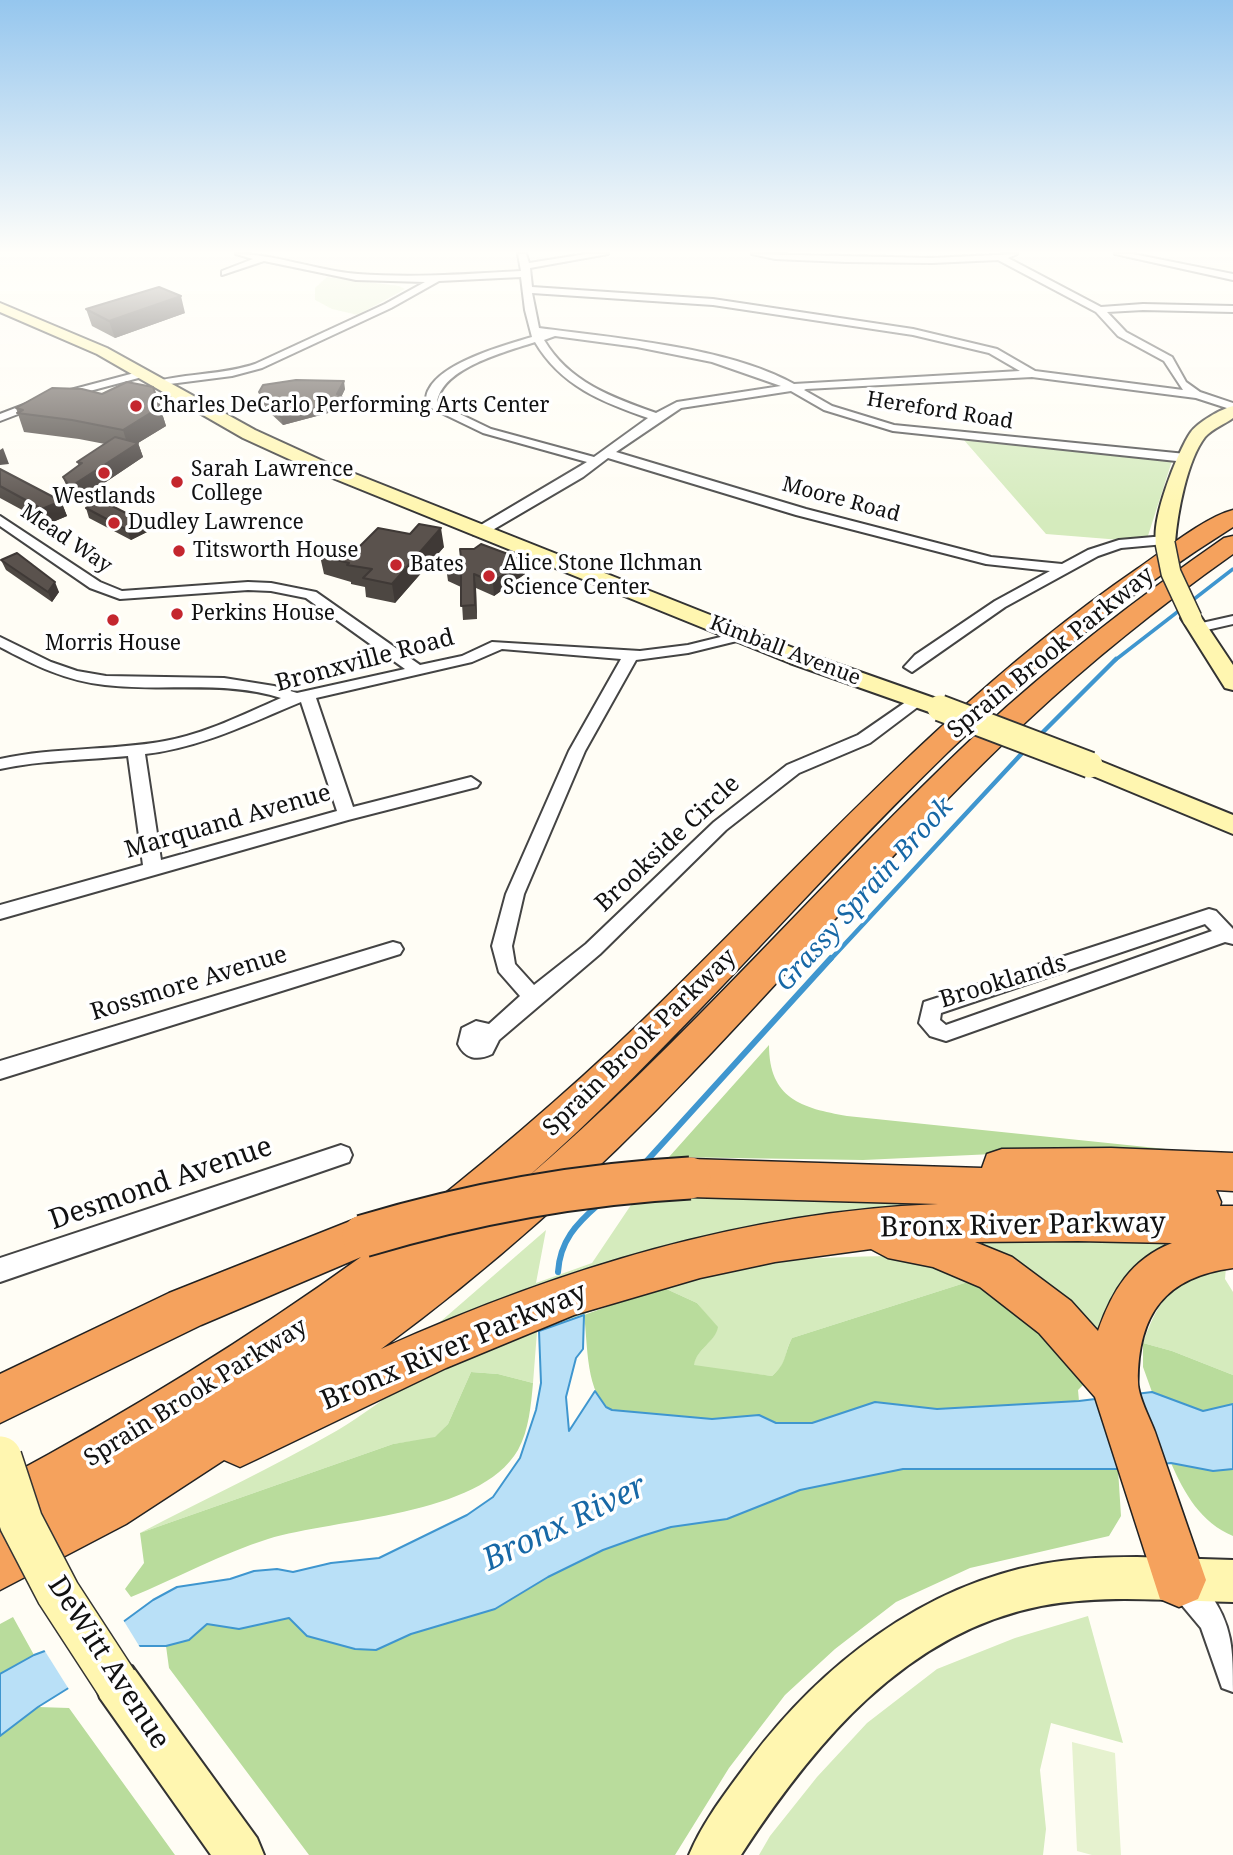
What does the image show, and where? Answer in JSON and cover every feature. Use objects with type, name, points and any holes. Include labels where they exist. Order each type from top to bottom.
[{"type":"highway","name":"Sprain Brook Parkway","points":[[0,1509],[124,1441],[212,1387],[317,1316],[442,1224],[503,1174],[609,1077],[843,838],[990,698],[1145,573],[1233,517]]},
{"type":"highway","name":"Sprain Brook Parkway","points":[[88,1516],[192,1452],[310,1373],[423,1289],[515,1215],[634,1107],[925,804],[1008,722],[1122,623],[1233,543]]},
{"type":"highway","points":[[792,1180],[938,1169],[1035,1166],[1144,1167],[1233,1172]]},
{"type":"highway","name":"Bronx River Parkway","points":[[0,1399],[185,1309],[363,1236],[444,1212],[523,1195],[644,1180],[690,1178],[964,1186],[1233,1205]]},
{"type":"highway","name":"Bronx River Parkway","points":[[0,1564],[88,1516],[406,1363],[536,1306],[676,1262],[744,1246],[906,1224],[982,1221],[1233,1226]]},
{"type":"highway","points":[[825,1233],[914,1242],[945,1250],[985,1266],[1016,1285],[1055,1317],[1114,1383],[1179,1580]]},
{"type":"highway","points":[[1114,1383],[1122,1330],[1132,1304],[1142,1289],[1167,1266],[1182,1258],[1233,1248]]},
{"type":"highway","points":[[0,1378],[185,1309]]},
{"type":"street","name":"Kimball Avenue","points":[[80,341],[261,439],[479,532],[798,658],[930,704],[1090,765],[1233,825]]},
{"type":"street","points":[[158,384],[192,377],[242,372],[272,362],[310,341]]},
{"type":"street","name":"Moore Road","points":[[522,341],[444,379],[433,391],[431,405],[487,431],[601,457],[991,561],[1068,569]]},
{"type":"street","points":[[541,341],[553,362],[591,394],[657,417]]},
{"type":"street","name":"Hereford Road","points":[[601,341],[678,351],[755,372],[828,408],[893,428],[1186,458]]},
{"type":"street","points":[[954,341],[993,351],[1024,372]]},
{"type":"street","points":[[1134,341],[1168,359],[1182,384],[1198,395],[1233,409]]},
{"type":"street","points":[[479,532],[579,474],[677,405],[743,393],[792,388],[1024,372],[1198,395]]},
{"type":"street","points":[[0,418],[48,399],[142,374]]},
{"type":"street","points":[[1233,409],[1199,433],[1186,458],[1167,516],[1166,542],[1171,573],[1195,623],[1233,683]]},
{"type":"street","name":"Mead Way","points":[[0,520],[95,585],[120,595],[248,586],[271,587],[311,595],[418,671]]},
{"type":"street","points":[[912,667],[919,658],[999,604],[1104,548],[1166,542]]},
{"type":"street","points":[[1195,623],[1233,620]]},
{"type":"street","name":"Bronxville Road","points":[[0,764],[27,758],[136,751],[168,746],[222,729],[301,697],[467,659],[492,646],[631,655],[688,649],[745,635]]},
{"type":"street","points":[[0,641],[46,665],[74,675],[106,681],[224,683],[301,697],[347,814]]},
{"type":"street","points":[[533,997],[506,967],[502,946],[515,894],[577,751],[631,655]]},
{"type":"street","name":"Brookside Circle","points":[[489,1036],[593,949],[720,825],[793,769],[863,739],[930,704]]},
{"type":"street","points":[[136,751],[153,869]]},
{"type":"street","points":[[0,754],[27,758]]},
{"type":"street","name":"Marquand Avenue","points":[[0,912],[347,814],[471,783]]},
{"type":"street","name":"Brooklands","points":[[1209,916],[1230,936],[946,1032],[937,1030],[929,1023],[931,1008],[1209,916]]},
{"type":"street","points":[[1108,948],[1127,970]]},
{"type":"street","name":"Rossmore Avenue","points":[[0,1070],[393,949]]},
{"type":"street","name":"Desmond Avenue","points":[[0,1270],[341,1155]]},
{"type":"street","name":"DeWitt Avenue","points":[[0,1458],[21,1522],[58,1593],[116,1682],[240,1855]]},
{"type":"street","points":[[713,1855],[757,1787],[808,1723],[857,1677],[915,1636],[980,1602],[1041,1585],[1112,1578],[1233,1581]]},
{"type":"street","points":[[1179,1580],[1213,1619],[1233,1677]]},
{"type":"green space","points":[[963,439],[1172,461],[1146,542],[1046,534]]},
{"type":"green space","points":[[769,1045],[775,1078],[782,1089],[803,1104],[831,1113],[1214,1154],[1015,1153],[863,1160],[669,1157]]},
{"type":"green space","points":[[713,1194],[1014,1200],[826,1214],[723,1232],[601,1267],[441,1326],[440,1322],[546,1230],[536,1283],[592,1263],[635,1199]]},
{"type":"green space","points":[[1177,1235],[1106,1352],[954,1237]]},
{"type":"green space","points":[[891,1256],[936,1263],[974,1280],[792,1338],[783,1362],[772,1376],[693,1366],[698,1355],[716,1333],[717,1327],[697,1303],[662,1287],[535,1331],[533,1383],[498,1374],[471,1372],[448,1424],[435,1438],[393,1444],[140,1533],[313,1444],[347,1425],[400,1389],[439,1368],[531,1325],[594,1300],[659,1280],[714,1268],[804,1259]]},
{"type":"green space","points":[[1226,1267],[1225,1279],[1233,1292],[1233,1375],[1172,1351],[1143,1343],[1156,1312],[1172,1291],[1194,1277]]},
{"type":"green space","points":[[974,1280],[1046,1333],[1084,1384],[1078,1390],[1079,1401],[937,1409],[875,1402],[812,1423],[776,1423],[759,1415],[712,1419],[612,1410],[603,1403],[592,1381],[584,1315],[662,1287],[697,1303],[718,1327],[694,1365],[772,1376],[783,1363],[792,1338]]},
{"type":"green space","points":[[1143,1343],[1172,1351],[1233,1375],[1233,1404],[1203,1411],[1152,1392],[1143,1367]]},
{"type":"green space","points":[[471,1372],[498,1374],[533,1383],[527,1426],[518,1450],[499,1472],[472,1489],[404,1512],[268,1539],[131,1597],[125,1589],[144,1563],[140,1533],[393,1444],[435,1437],[448,1424]]},
{"type":"green space","points":[[1171,1463],[1213,1471],[1233,1469],[1233,1536],[1212,1523],[1195,1506]]},
{"type":"green space","points":[[903,1469],[1118,1469],[1121,1516],[1109,1536],[970,1568],[896,1602],[835,1649],[785,1695],[729,1768],[675,1855],[309,1855],[169,1668],[166,1646],[189,1640],[207,1624],[239,1629],[289,1618],[307,1636],[376,1650],[411,1634],[495,1609],[548,1576],[603,1550],[642,1536],[671,1527],[727,1519],[800,1490]]},
{"type":"green space","points":[[1088,1616],[1123,1743],[1051,1723],[1040,1770],[1046,1829],[1043,1855],[759,1855],[770,1836],[817,1777],[867,1723],[937,1669],[1015,1638]]},
{"type":"green space","points":[[13,1617],[34,1655],[0,1674],[0,1624]]},
{"type":"green space","points":[[38,1707],[69,1708],[175,1855],[0,1855],[0,1736]]},
{"type":"green space","points":[[1072,1742],[1115,1753],[1121,1855],[1092,1855],[1077,1851]]},
{"type":"water","name":"Bronx River","points":[[584,1315],[583,1349],[576,1358],[566,1397],[569,1431],[595,1391],[606,1407],[612,1410],[712,1419],[759,1415],[776,1423],[812,1423],[875,1402],[937,1409],[1079,1401],[1152,1392],[1203,1411],[1233,1404],[1233,1469],[1213,1471],[1171,1463],[1118,1469],[903,1469],[800,1490],[727,1519],[671,1527],[603,1550],[548,1577],[495,1609],[411,1634],[376,1650],[355,1649],[307,1636],[289,1618],[239,1629],[207,1624],[189,1640],[166,1646],[136,1646],[38,1707],[0,1736],[0,1674],[34,1655],[123,1622],[153,1600],[177,1587],[230,1579],[254,1571],[277,1569],[293,1572],[331,1563],[379,1558],[467,1515],[493,1497],[520,1458],[536,1410],[541,1383],[539,1331]]},
{"type":"pier","points":[[122,1618],[141,1649],[70,1691],[43,1648]]},
{"type":"building","points":[[296,380],[344,381],[337,394],[346,400],[281,417],[259,392],[263,385]]},
{"type":"building","points":[[127,382],[153,387],[160,407],[123,430],[17,413],[23,410],[16,408],[52,388],[82,389],[102,394]]},
{"type":"building","points":[[115,437],[138,443],[70,487],[63,477],[82,463],[77,462]]},
{"type":"building","points":[[0,469],[61,501],[42,509],[0,486]]},
{"type":"building","points":[[102,501],[144,522],[127,530],[86,508]]},
{"type":"building","points":[[419,524],[441,528],[392,584],[363,578],[372,569],[347,565],[349,563],[320,556],[333,545],[350,550],[359,547],[378,528],[410,534]]},
{"type":"building","points":[[481,544],[524,560],[493,582],[474,574],[475,605],[461,606],[461,573],[446,567],[461,558],[460,549],[474,549]]},
{"type":"building","points":[[17,553],[55,582],[48,592],[1,560]]},
{"type":"waterway","name":"Grassy Sprain Brook","points":[[1114,661],[1233,569]]},
{"type":"waterway","name":"Grassy Sprain Brook","points":[[1037,738],[1114,661]]},
{"type":"waterway","name":"Grassy Sprain Brook","points":[[830,960],[1025,750]]},
{"type":"waterway","name":"Grassy Sprain Brook","points":[[643,1165],[831,958]]},
{"type":"waterway","name":"Grassy Sprain Brook","points":[[558,1272],[566,1242],[583,1219],[599,1204]]},
{"type":"place","name":"Charles DeCarlo Performing Arts Center","points":[[136,406]]},
{"type":"place","name":"Westlands","points":[[104,473]]},
{"type":"place","name":"Sarah Lawrence College","points":[[177,482]]},
{"type":"place","name":"Dudley Lawrence","points":[[114,523]]},
{"type":"place","name":"Titsworth House","points":[[179,551]]},
{"type":"place","name":"Bates","points":[[396,565]]},
{"type":"place","name":"Alice Stone Ilchman Science Center","points":[[489,576]]},
{"type":"place","name":"Perkins House","points":[[177,614]]},
{"type":"place","name":"Morris House","points":[[113,620]]}]
